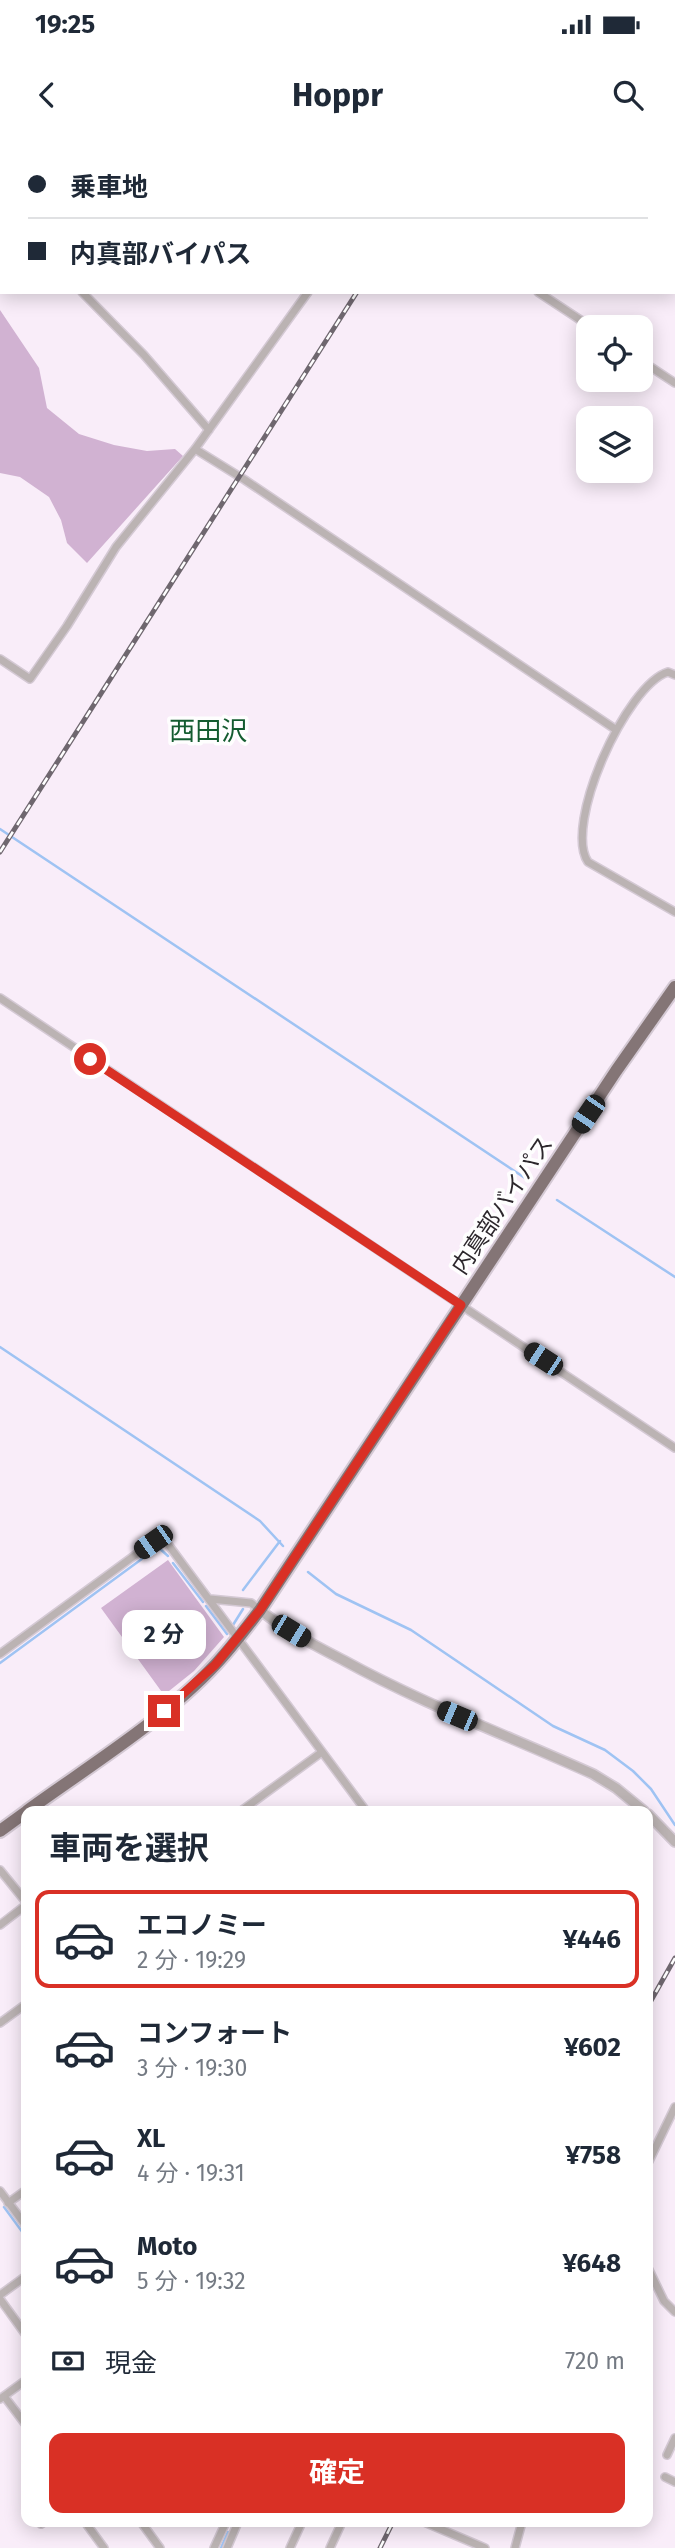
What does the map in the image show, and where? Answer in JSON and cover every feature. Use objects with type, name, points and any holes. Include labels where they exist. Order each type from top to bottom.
[{"type":"highway","name":"内真部バイパス","points":[[35,1806],[164,1711],[215,1665],[260,1610],[616,1071],[675,987]]},
{"type":"highway","name":"内真部バイパス","points":[[0,1831],[21,1816]]},
{"type":"street","points":[[84,294],[145,355],[209,430]]},
{"type":"street","points":[[0,660],[30,679],[116,547],[195,449],[307,294]]},
{"type":"street","points":[[541,294],[576,317]]},
{"type":"street","points":[[653,369],[675,383]]},
{"type":"street","points":[[195,449],[615,729]]},
{"type":"street","points":[[675,675],[668,671],[655,678],[615,729],[588,798],[583,833],[584,856],[597,869],[675,912]]},
{"type":"street","points":[[0,998],[675,1448]]},
{"type":"street","points":[[0,1654],[153,1542],[167,1543],[362,1806]]},
{"type":"street","points":[[210,1600],[251,1603],[273,1621],[375,1678],[433,1706],[593,1774],[637,1806]]},
{"type":"street","points":[[248,1806],[322,1752]]},
{"type":"street","points":[[653,1820],[675,1842]]},
{"type":"street","points":[[0,1870],[21,1897]]},
{"type":"street","points":[[0,1925],[21,1908]]},
{"type":"street","points":[[0,2023],[21,2008]]},
{"type":"street","points":[[653,2153],[675,2108]]},
{"type":"street","points":[[0,2191],[21,2220]]},
{"type":"street","points":[[8,2203],[21,2193]]},
{"type":"street","points":[[653,2278],[664,2301],[675,2312]]},
{"type":"street","points":[[21,2280],[0,2297],[21,2328]]},
{"type":"street","points":[[21,2383],[1,2397],[21,2419]]},
{"type":"street","points":[[667,2455],[675,2438]]},
{"type":"street","points":[[665,2477],[675,2482]]},
{"type":"street","points":[[89,2527],[104,2548]]},
{"type":"street","points":[[145,2527],[160,2548]]},
{"type":"street","points":[[214,2548],[224,2527]]},
{"type":"street","points":[[227,2548],[236,2527]]},
{"type":"street","points":[[290,2548],[300,2527]]},
{"type":"street","points":[[330,2548],[340,2527]]},
{"type":"street","points":[[436,2527],[485,2548]]},
{"type":"street","points":[[515,2548],[521,2527]]},
{"type":"shaded area","points":[[0,310],[39,368],[47,408],[79,434],[114,445],[147,451],[175,449],[183,456],[87,563],[67,543],[61,520],[49,497],[20,477],[0,473]]},
{"type":"shaded area","points":[[168,1560],[224,1637],[194,1671],[164,1695],[101,1608]]},
{"type":"waterway","points":[[0,829],[528,1180]]},
{"type":"waterway","points":[[557,1200],[675,1277]]},
{"type":"waterway","points":[[0,1347],[260,1521],[283,1546]]},
{"type":"waterway","points":[[243,1590],[280,1541]]},
{"type":"waterway","points":[[0,1663],[154,1550],[159,1548],[168,1556]]},
{"type":"waterway","points":[[173,1563],[203,1602]]},
{"type":"waterway","points":[[308,1572],[336,1594],[411,1630],[553,1726],[605,1750],[651,1789],[675,1825]]},
{"type":"waterway","points":[[206,1606],[227,1634]]},
{"type":"waterway","points":[[233,1625],[243,1609]]},
{"type":"waterway","points":[[4,2207],[21,2230]]},
{"type":"waterway","points":[[221,2548],[228,2532]]},
{"type":"railway","points":[[0,852],[356,294]]},
{"type":"railway","points":[[653,1997],[675,1958]]},
{"type":"railway","points":[[380,2548],[390,2527]]},
{"type":"district","name":"西田沢","points":[[208,731]]},
{"type":"route","points":[[90,1059],[461,1305],[260,1610],[215,1665],[164,1711]]}]
